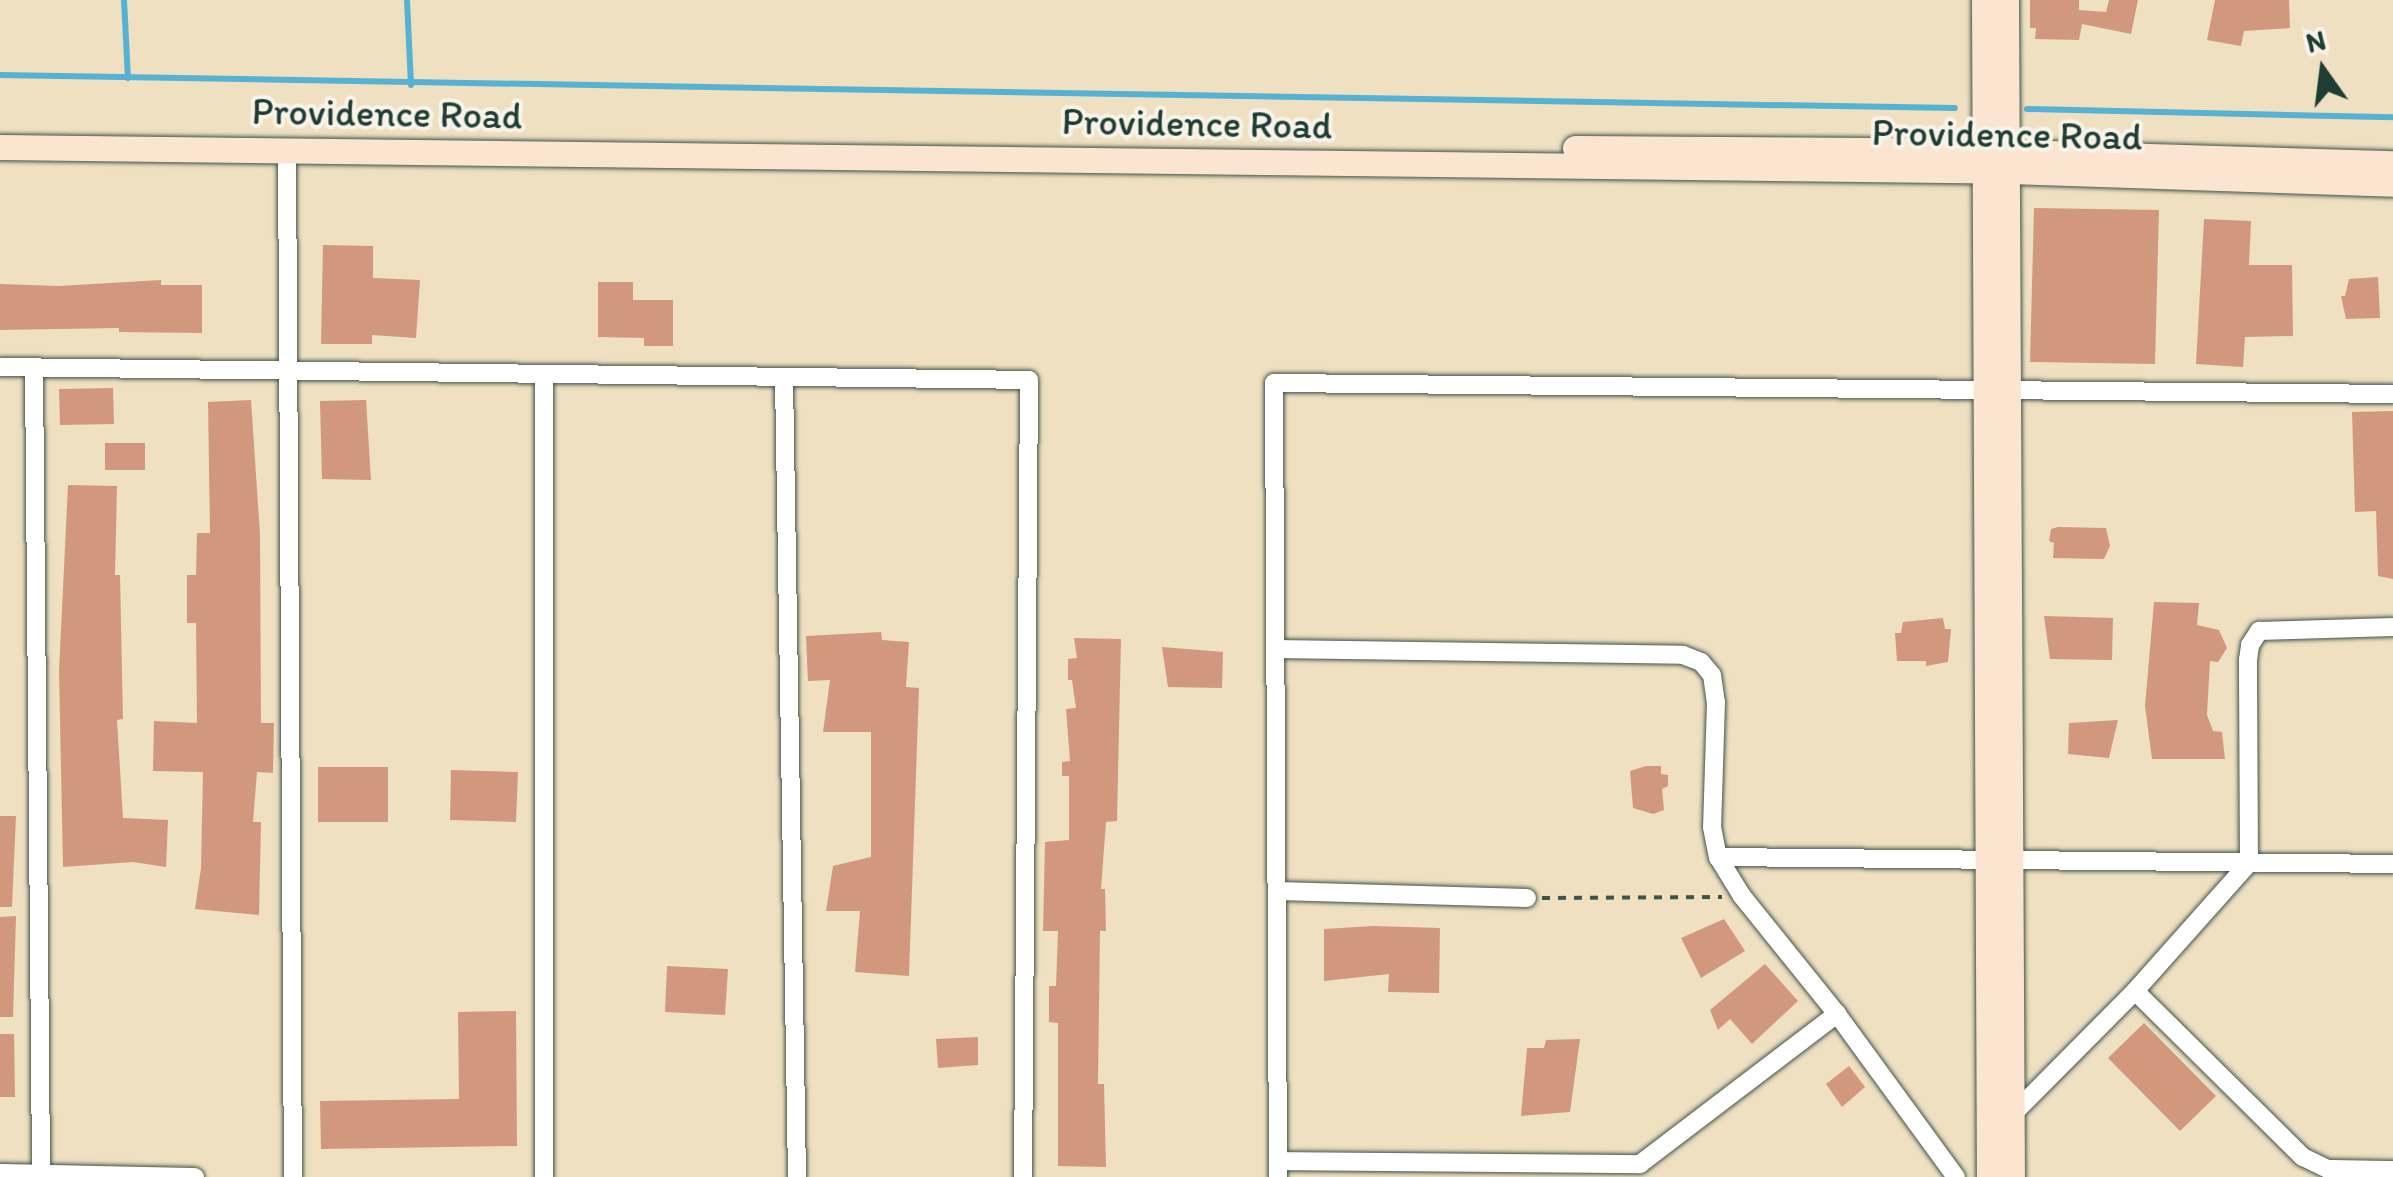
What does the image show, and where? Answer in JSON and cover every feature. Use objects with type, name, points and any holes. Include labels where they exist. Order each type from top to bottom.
[{"type":"street","points":[[1984,0],[1982,161],[1997,392]]},
{"type":"street","points":[[1989,1177],[1999,862],[1997,392],[2009,161],[2006,0]]},
{"type":"street","name":"Providence Road","points":[[0,132],[1982,161]]},
{"type":"street","name":"Providence Road","points":[[0,147],[2393,163]]},
{"type":"street","points":[[287,150],[293,1177]]},
{"type":"street","name":"Providence Road","points":[[2009,161],[2393,184]]},
{"type":"street","points":[[0,368],[1028,380],[1023,1177]]},
{"type":"street","points":[[34,368],[41,1174]]},
{"type":"street","points":[[544,374],[544,1177]]},
{"type":"street","points":[[784,377],[798,1177]]},
{"type":"street","points":[[1836,1014],[1640,1164],[1278,1169],[1274,384],[2393,394]]},
{"type":"street","points":[[2010,1117],[2135,991],[2248,863],[2250,644],[2259,631],[2275,627],[2393,627]]},
{"type":"street","points":[[1276,649],[1684,654],[1701,662],[1712,675],[1716,702],[1712,826],[1718,857],[1742,896],[1836,1014],[1956,1177]]},
{"type":"street","points":[[1718,857],[2393,864]]},
{"type":"street","points":[[1999,862],[2012,1177]]},
{"type":"street","points":[[1276,891],[1527,898]]},
{"type":"street","points":[[2135,991],[2303,1156],[2328,1169],[2393,1170]]},
{"type":"street","points":[[0,1174],[196,1177]]},
{"type":"path","points":[[1527,898],[1742,896]]},
{"type":"building","points":[[2030,0],[2079,0],[2079,10],[2106,12],[2109,0],[2138,0],[2131,34],[2082,24],[2079,40],[2035,39],[2036,28],[2030,28]]},
{"type":"building","points":[[2215,0],[2289,0],[2290,28],[2244,31],[2241,46],[2207,40]]},
{"type":"building","points":[[2034,208],[2159,210],[2155,364],[2030,362]]},
{"type":"building","points":[[2204,219],[2251,221],[2249,265],[2292,265],[2293,336],[2245,337],[2243,367],[2196,364]]},
{"type":"building","points":[[323,245],[373,246],[373,278],[420,280],[416,338],[372,335],[372,344],[321,344]]},
{"type":"building","points":[[2378,277],[2380,318],[2346,319],[2341,296],[2345,296],[2349,279]]},
{"type":"building","points":[[161,280],[161,285],[202,285],[202,333],[119,332],[119,328],[0,330],[0,284],[59,286]]},
{"type":"building","points":[[598,282],[633,282],[633,300],[673,300],[673,346],[644,346],[644,338],[598,337]]},
{"type":"building","points":[[113,388],[114,424],[60,425],[59,389]]},
{"type":"building","points":[[251,400],[260,534],[261,723],[274,723],[273,773],[257,772],[253,822],[261,822],[259,915],[195,909],[201,868],[203,772],[153,771],[154,721],[197,723],[196,623],[187,623],[187,575],[196,575],[197,533],[210,533],[208,402]]},
{"type":"building","points":[[366,400],[371,480],[322,479],[320,401]]},
{"type":"building","points":[[2393,411],[2393,579],[2378,576],[2376,511],[2355,512],[2352,412]]},
{"type":"building","points":[[105,443],[145,443],[145,470],[105,470]]},
{"type":"building","points":[[68,485],[117,486],[115,575],[120,575],[123,719],[117,720],[123,818],[168,820],[166,867],[133,862],[63,867],[59,671]]},
{"type":"building","points":[[2106,528],[2110,546],[2104,559],[2053,558],[2054,543],[2049,541],[2051,529]]},
{"type":"building","points":[[2154,602],[2199,603],[2197,625],[2219,630],[2227,648],[2218,662],[2210,661],[2207,715],[2213,731],[2222,732],[2225,759],[2152,759],[2145,706]]},
{"type":"building","points":[[2044,616],[2113,618],[2112,660],[2050,659]]},
{"type":"building","points":[[1943,618],[1945,629],[1951,629],[1948,662],[1926,666],[1926,661],[1897,661],[1895,633],[1901,633],[1903,622]]},
{"type":"building","points":[[881,632],[882,640],[909,642],[906,687],[919,688],[909,976],[855,972],[860,911],[826,911],[833,866],[871,857],[871,732],[823,732],[830,680],[808,681],[806,636]]},
{"type":"building","points":[[1074,638],[1121,639],[1117,821],[1106,822],[1101,889],[1105,889],[1106,931],[1100,931],[1098,1084],[1104,1084],[1106,1167],[1058,1166],[1058,1023],[1049,1022],[1049,986],[1056,986],[1058,931],[1043,931],[1045,842],[1069,840],[1069,776],[1062,776],[1062,762],[1070,761],[1066,709],[1076,708],[1072,680],[1068,680],[1068,659],[1077,658]]},
{"type":"building","points":[[1162,647],[1223,652],[1222,688],[1168,687]]},
{"type":"building","points":[[2118,720],[2109,758],[2068,754],[2069,723]]},
{"type":"building","points":[[1661,766],[1661,774],[1668,775],[1668,786],[1662,789],[1664,810],[1653,814],[1633,808],[1630,771]]},
{"type":"building","points":[[318,767],[388,767],[388,822],[318,822]]},
{"type":"building","points":[[451,770],[518,772],[516,822],[450,820]]},
{"type":"building","points":[[0,816],[16,816],[12,907],[0,907]]},
{"type":"building","points":[[16,916],[13,1017],[0,1017],[0,917]]},
{"type":"building","points":[[1724,919],[1745,951],[1701,978],[1681,938]]},
{"type":"building","points":[[1440,928],[1439,993],[1388,992],[1389,974],[1324,981],[1324,929]]},
{"type":"building","points":[[1765,964],[1798,1001],[1752,1044],[1730,1019],[1718,1030],[1710,1010]]},
{"type":"building","points":[[667,966],[728,969],[725,1015],[665,1012]]},
{"type":"building","points":[[516,1011],[517,1146],[321,1149],[320,1101],[459,1099],[458,1012]]},
{"type":"building","points":[[2144,1023],[2216,1096],[2180,1131],[2108,1058]]},
{"type":"building","points":[[0,1034],[14,1034],[15,1097],[0,1097]]},
{"type":"building","points":[[978,1037],[978,1065],[938,1068],[936,1039]]},
{"type":"building","points":[[1580,1039],[1570,1112],[1521,1116],[1527,1048],[1544,1048],[1546,1040]]},
{"type":"building","points":[[1849,1066],[1865,1087],[1842,1107],[1826,1084]]},
{"type":"waterway","points":[[124,0],[128,78]]},
{"type":"waterway","points":[[407,0],[411,85]]},
{"type":"waterway","points":[[0,75],[1955,108]]},
{"type":"waterway","points":[[2027,109],[2393,117]]}]
